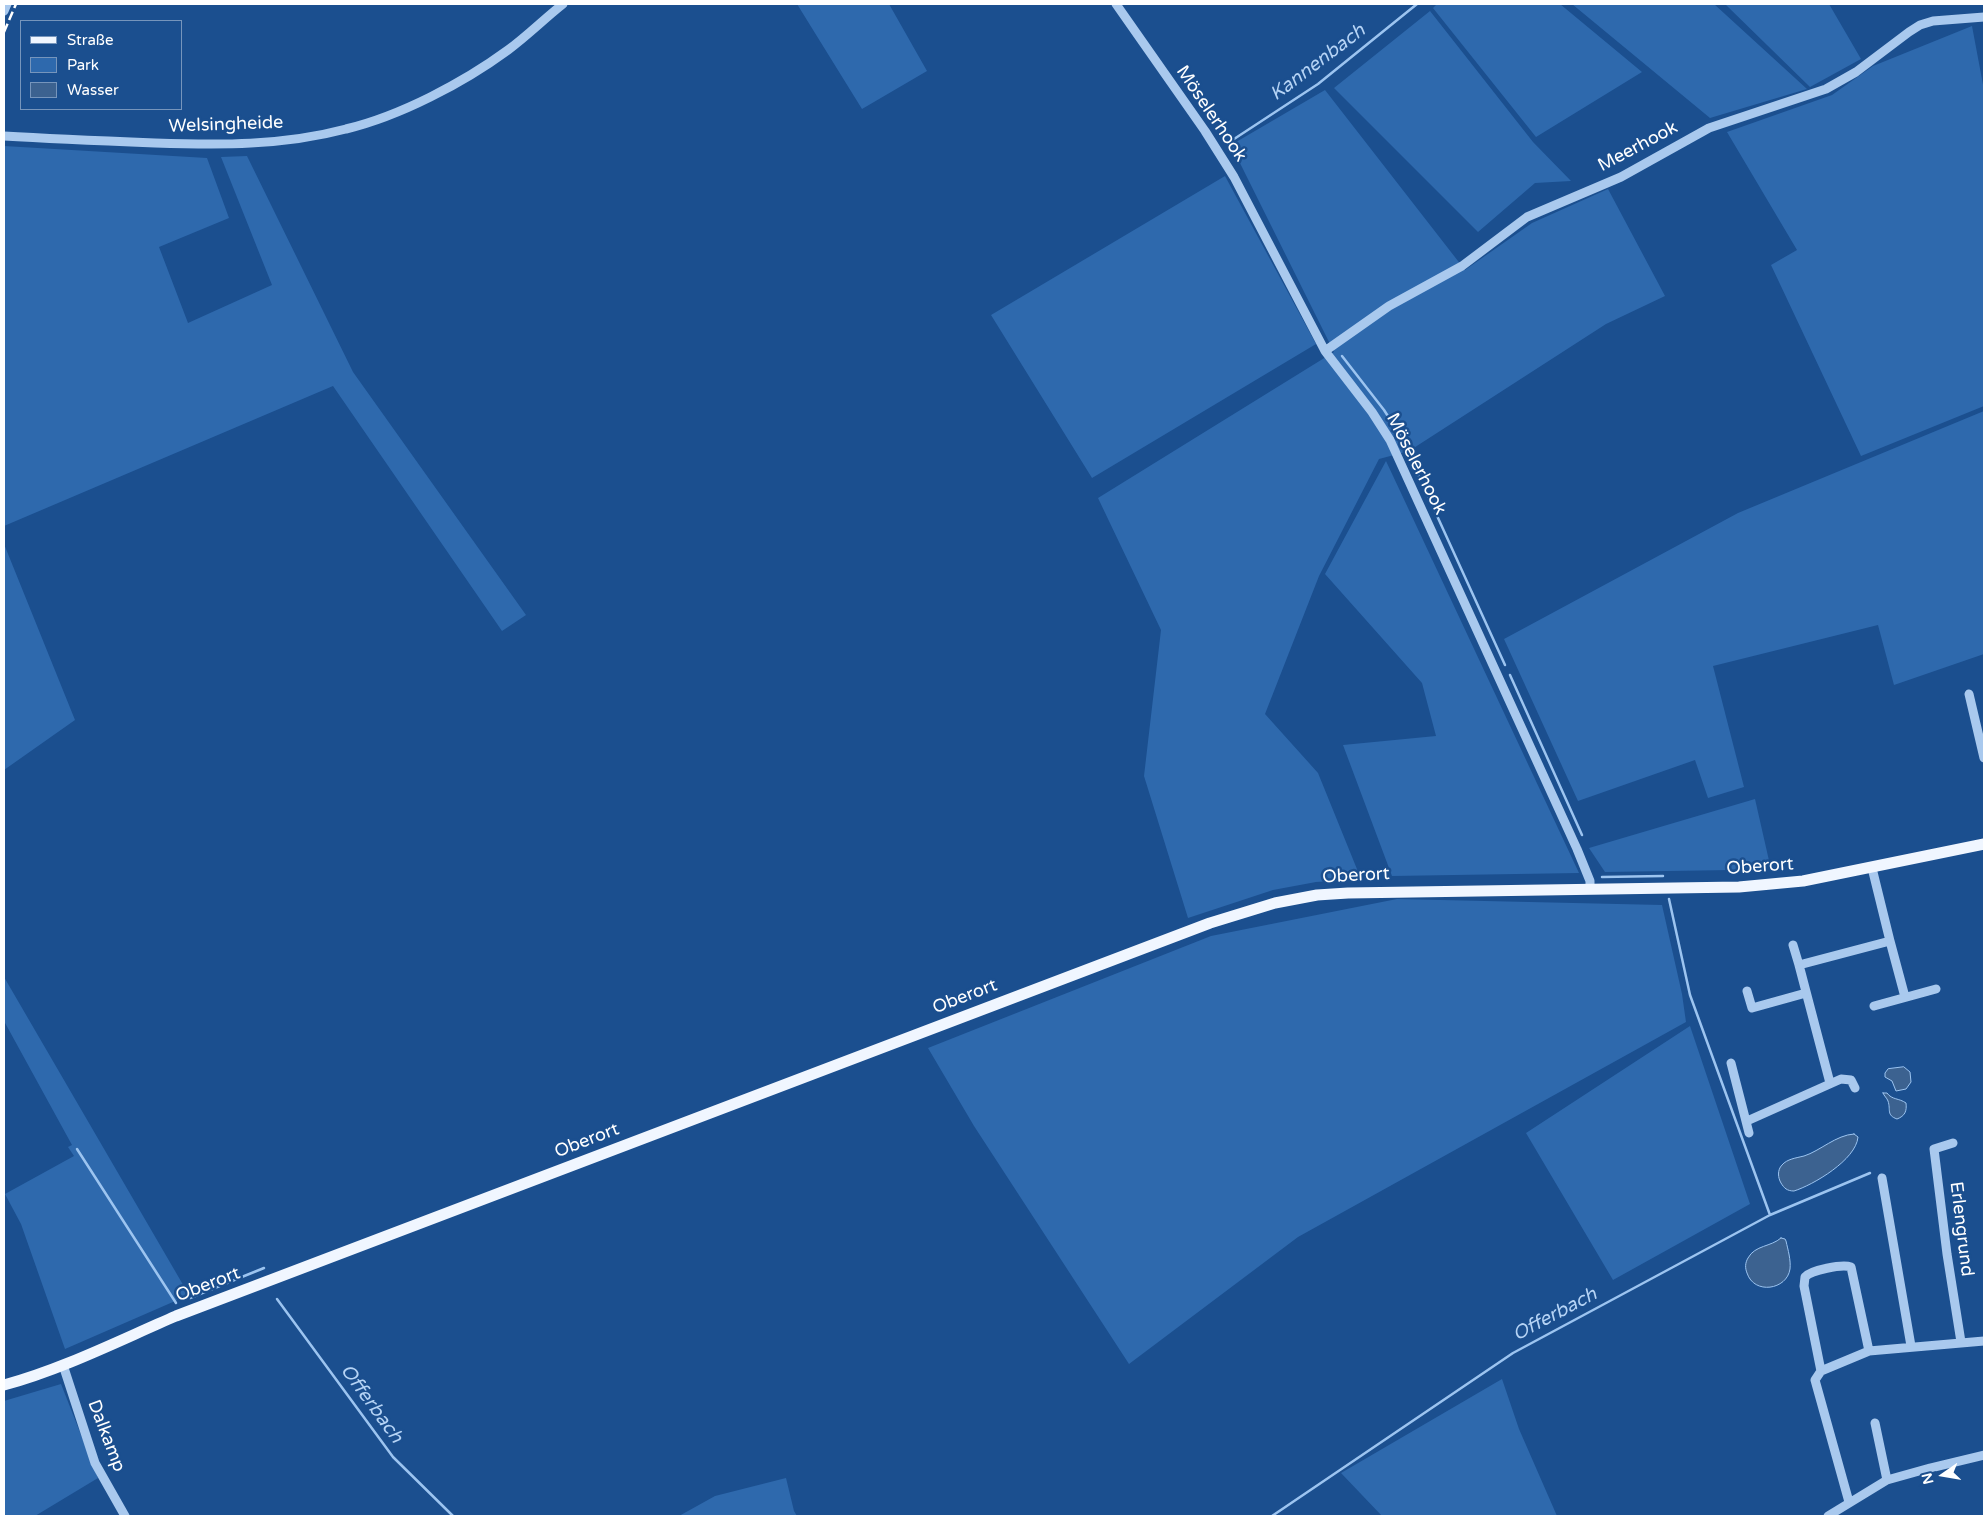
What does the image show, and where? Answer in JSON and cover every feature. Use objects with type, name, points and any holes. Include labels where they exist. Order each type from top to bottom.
[{"type":"main road","name":"Oberort","points":[[4,1385],[27,1379],[63,1365],[186,1312],[1071,975],[1243,912],[1275,903],[1317,895],[1348,893],[1758,887],[1872,868],[1984,844]]},
{"type":"street","points":[[4,11],[7,4]]},
{"type":"street","name":"Welsingheide","points":[[4,136],[93,141],[243,145],[298,139],[347,129],[393,113],[430,97],[460,80],[506,51],[562,4]]},
{"type":"street","name":"Möselerhook","points":[[1116,4],[1205,131],[1234,177],[1324,351],[1372,412],[1390,440],[1577,849],[1590,881],[1590,889]]},
{"type":"street","name":"Meerhook","points":[[1324,351],[1389,306],[1462,266],[1527,217],[1620,177],[1709,128],[1826,89],[1856,72],[1920,25],[1933,21],[1984,17]]},
{"type":"street","points":[[1969,694],[1984,758]]},
{"type":"street","points":[[1872,868],[1905,998]]},
{"type":"street","points":[[1799,965],[1890,941]]},
{"type":"street","points":[[1793,945],[1830,1083]]},
{"type":"street","points":[[1874,1006],[1936,989]]},
{"type":"street","points":[[1747,991],[1752,1008],[1806,993]]},
{"type":"street","points":[[1731,1063],[1749,1133]]},
{"type":"street","points":[[1747,1121],[1830,1083],[1847,1079],[1851,1080],[1855,1088]]},
{"type":"street","name":"Erlengrund","points":[[1953,1143],[1934,1149],[1947,1254],[1961,1342]]},
{"type":"street","points":[[1882,1178],[1911,1346]]},
{"type":"street","points":[[1821,1371],[1804,1286],[1805,1277],[1809,1272],[1841,1266],[1851,1267],[1869,1351]]},
{"type":"street","points":[[1845,1509],[1815,1380],[1821,1371],[1869,1351],[1984,1341]]},
{"type":"street","name":"Dalkamp","points":[[63,1365],[95,1463],[125,1516]]},
{"type":"street","points":[[1875,1424],[1888,1480]]},
{"type":"street","points":[[1828,1516],[1845,1509],[1888,1480],[1984,1455]]},
{"type":"green space","points":[[797,4],[889,4],[927,71],[862,109]]},
{"type":"green space","points":[[1437,4],[1560,4],[1642,72],[1536,137],[1433,8]]},
{"type":"green space","points":[[1572,4],[1714,4],[1807,89],[1710,118]]},
{"type":"green space","points":[[1725,4],[1829,4],[1861,59],[1810,87]]},
{"type":"green space","points":[[1430,11],[1533,142],[1571,181],[1535,183],[1478,232],[1334,88]]},
{"type":"green space","points":[[1972,26],[1984,90],[1984,406],[1861,456],[1771,265],[1797,250],[1727,132],[1832,95],[1873,66]]},
{"type":"green space","points":[[1325,90],[1465,270],[1532,223],[1608,189],[1665,296],[1606,324],[1409,451],[1379,459],[1319,576],[1265,714],[1318,773],[1361,879],[1316,882],[1273,890],[1188,918],[1144,776],[1161,630],[1098,498],[1334,352],[1231,145]]},
{"type":"green space","points":[[4,146],[207,158],[229,218],[159,247],[188,323],[272,285],[221,157],[247,156],[353,372],[526,615],[502,631],[333,386],[4,526]]},
{"type":"green space","points":[[1225,176],[1316,344],[1092,478],[991,315]]},
{"type":"green space","points":[[1984,411],[1984,654],[1894,685],[1878,625],[1713,666],[1744,787],[1708,798],[1695,760],[1578,801],[1504,639],[1738,513]]},
{"type":"green space","points":[[1386,461],[1579,873],[1392,876],[1343,745],[1436,736],[1422,683],[1325,574]]},
{"type":"green space","points":[[4,544],[75,720],[4,770]]},
{"type":"green space","points":[[1755,799],[1770,865],[1731,870],[1605,872],[1589,848]]},
{"type":"green space","points":[[1397,899],[1662,905],[1682,994],[1686,1022],[1298,1237],[1129,1364],[974,1126],[928,1048],[1211,936]]},
{"type":"green space","points":[[4,977],[189,1295],[65,1349],[21,1224],[5,1194],[74,1156],[68,1147],[72,1145],[4,1021]]},
{"type":"green space","points":[[1690,1026],[1750,1204],[1613,1280],[1526,1133]]},
{"type":"green space","points":[[1502,1379],[1519,1429],[1557,1516],[1382,1516],[1341,1473]]},
{"type":"green space","points":[[61,1384],[98,1478],[35,1516],[4,1516],[4,1401]]},
{"type":"green space","points":[[786,1478],[797,1516],[679,1516],[715,1496]]},
{"type":"water","points":[[1904,1067],[1910,1072],[1911,1082],[1906,1089],[1896,1091],[1892,1081],[1885,1077],[1885,1073],[1888,1069]]},
{"type":"water","points":[[1883,1093],[1887,1093],[1891,1097],[1906,1103],[1904,1115],[1897,1119],[1891,1116],[1888,1101]]},
{"type":"water","points":[[1854,1134],[1858,1137],[1855,1146],[1842,1163],[1812,1183],[1794,1191],[1788,1190],[1782,1185],[1779,1179],[1779,1172],[1780,1167],[1786,1161],[1810,1154],[1834,1140]]},
{"type":"water","points":[[1781,1238],[1786,1241],[1789,1255],[1790,1269],[1788,1276],[1783,1282],[1770,1287],[1756,1285],[1746,1271],[1748,1258],[1759,1248]]},
{"type":"waterway","name":"Kannenbach","points":[[1231,141],[1318,84],[1417,4]]},
{"type":"waterway","points":[[1342,356],[1384,410],[1400,435],[1413,463]]},
{"type":"waterway","points":[[1418,474],[1505,665]]},
{"type":"waterway","points":[[1510,675],[1582,835]]},
{"type":"waterway","points":[[1602,877],[1663,876]]},
{"type":"waterway","points":[[1669,899],[1690,995],[1770,1215]]},
{"type":"waterway","name":"Offerbach","points":[[77,1149],[176,1303]]},
{"type":"waterway","name":"Offerbach","points":[[1272,1516],[1513,1353],[1770,1215],[1870,1173]]},
{"type":"waterway","name":"Offerbach","points":[[190,1298],[264,1268]]},
{"type":"waterway","name":"Offerbach","points":[[277,1299],[393,1457],[453,1516]]},
{"type":"railway","points":[[4,32],[16,4]]}]
